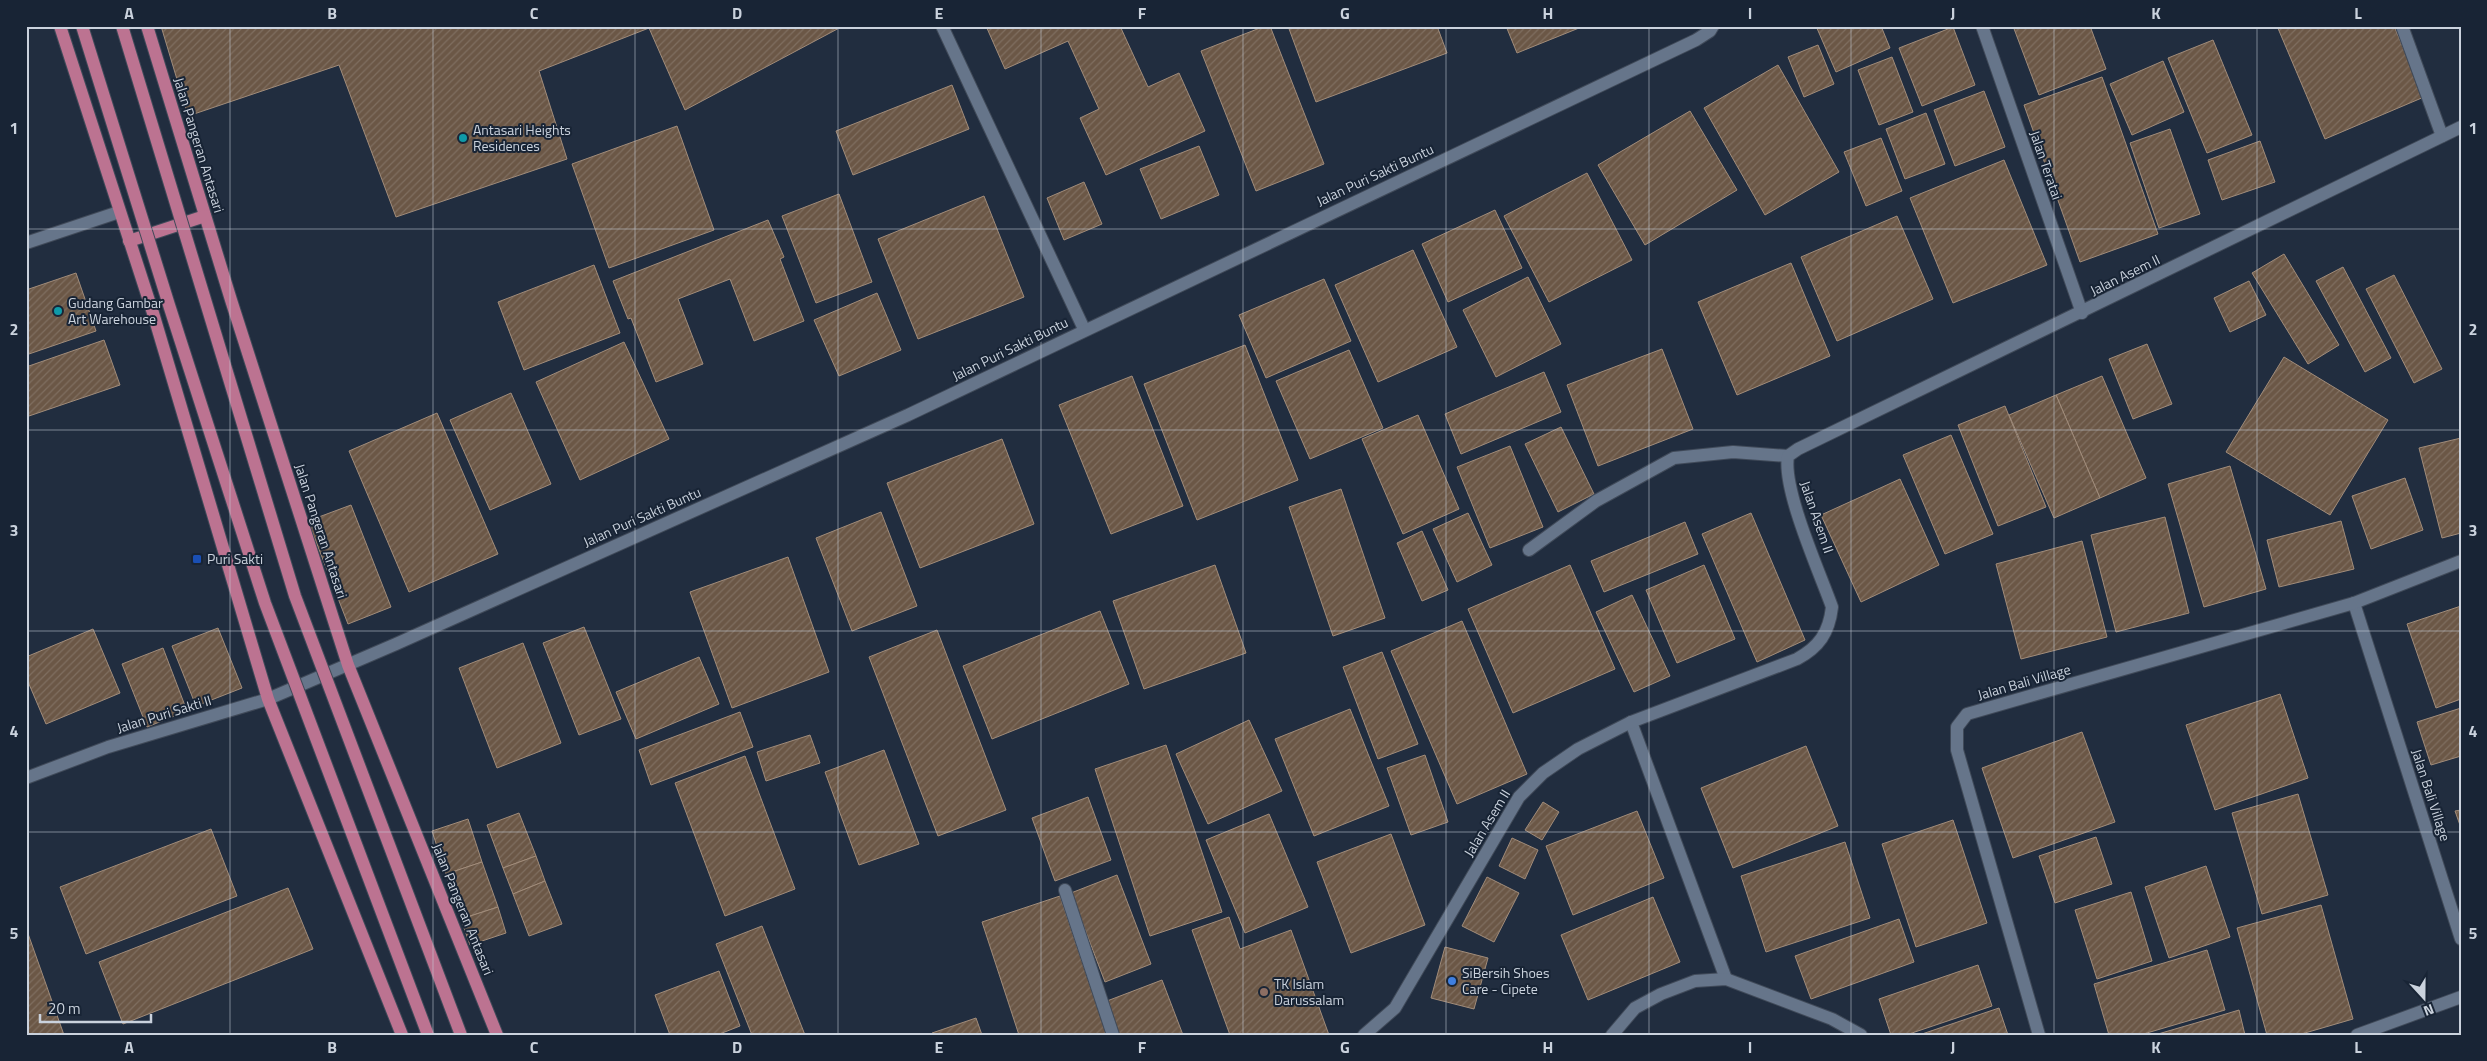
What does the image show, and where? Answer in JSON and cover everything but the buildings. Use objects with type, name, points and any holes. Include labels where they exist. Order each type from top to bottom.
[{"type":"main road","points":[[60,26],[152,313],[268,699],[402,1035]]},
{"type":"main road","points":[[82,26],[265,603],[428,1035]]},
{"type":"main road","points":[[122,26],[295,596],[461,1035]]},
{"type":"main road","name":"Jalan Pangeran Antasari","points":[[148,26],[205,216],[348,664],[497,1035]]},
{"type":"main road","points":[[129,241],[205,216]]},
{"type":"street","points":[[942,26],[1084,329]]},
{"type":"street","name":"Jalan Puri Sakti Buntu","points":[[310,681],[908,415],[1084,329],[1696,40],[1710,31],[1713,26]]},
{"type":"street","name":"Jalan Teratai","points":[[1982,26],[2082,313]]},
{"type":"street","points":[[2402,26],[2442,136]]},
{"type":"street","name":"Jalan Asem II","points":[[1364,1035],[1395,1008],[1519,797],[1543,773],[1578,748],[1631,722],[1797,659],[1817,646],[1830,624],[1832,607],[1790,489],[1788,456],[1798,449],[2082,313],[2461,127]]},
{"type":"street","points":[[26,243],[119,212]]},
{"type":"street","points":[[1529,550],[1596,500],[1674,458],[1733,452],[1788,456]]},
{"type":"street","name":"Jalan Bali Village","points":[[2039,1035],[1956,750],[1956,727],[1967,714],[2354,603],[2461,561]]},
{"type":"street","name":"Jalan Bali Village","points":[[2354,603],[2461,939]]},
{"type":"street","name":"Jalan Puri Sakti II","points":[[26,778],[108,747],[268,699],[310,681]]},
{"type":"street","points":[[1631,722],[1726,979]]},
{"type":"street","points":[[1065,890],[1113,1035]]},
{"type":"street","points":[[1612,1035],[1636,1008],[1662,994],[1696,981],[1726,979],[1832,1019],[1861,1035]]},
{"type":"street","points":[[2357,1035],[2461,997]]},
{"type":"place","name":"Antasari Heights Residences","points":[[463,138]]},
{"type":"place","name":"Gudang Gambar Art Warehouse","points":[[58,311]]},
{"type":"place","name":"Puri Sakti","points":[[197,559]]},
{"type":"place","name":"SiBersih Shoes Care - Cipete","points":[[1452,981]]},
{"type":"place","name":"TK Islam Darussalam","points":[[1264,992]]}]
